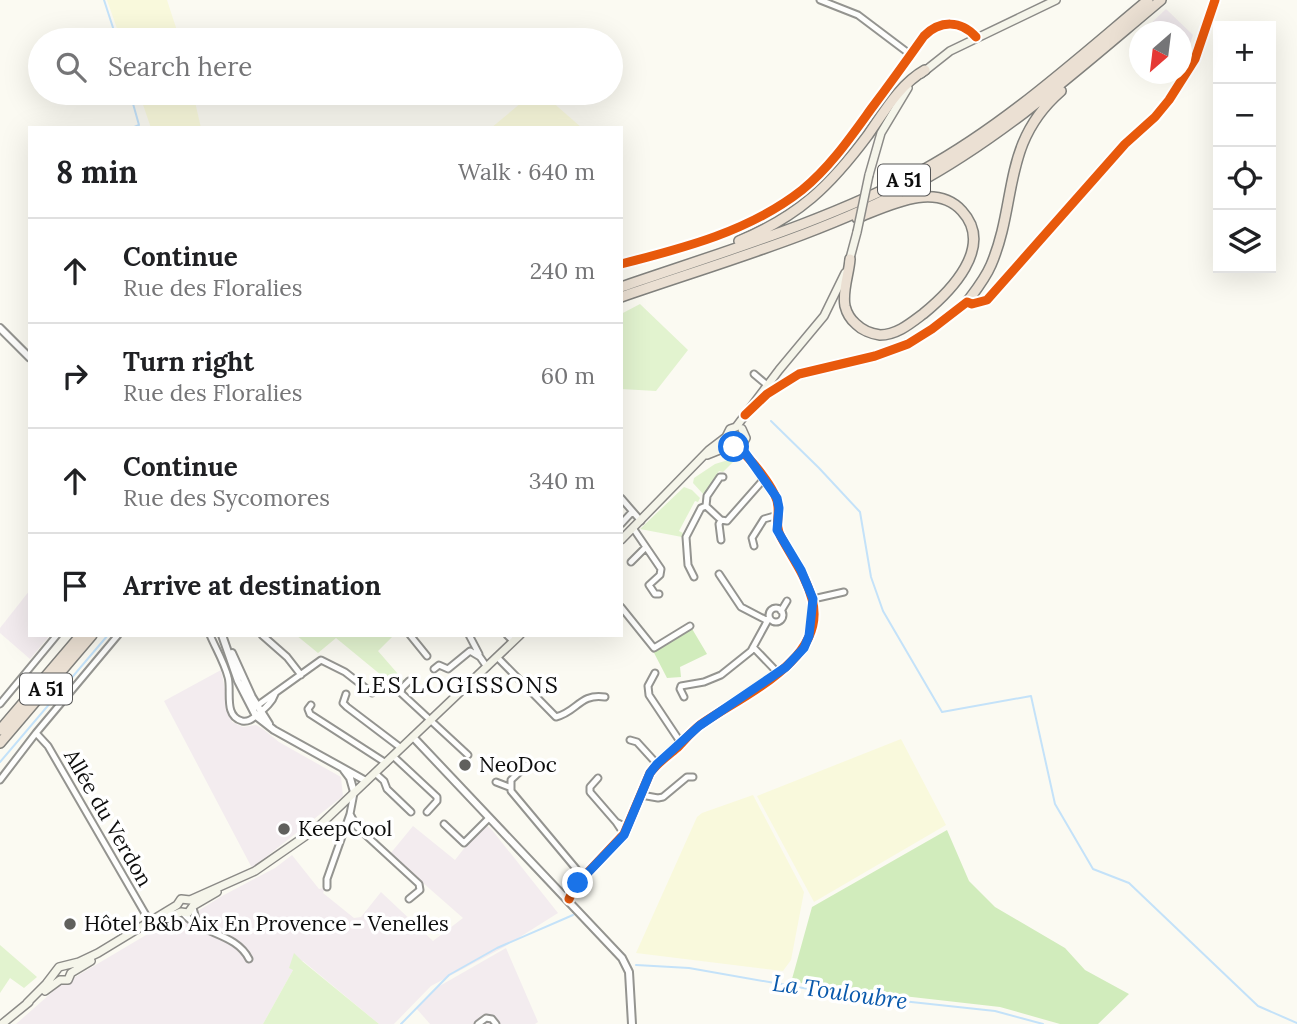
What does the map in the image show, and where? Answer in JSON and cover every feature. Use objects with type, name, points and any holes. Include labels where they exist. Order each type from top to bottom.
[{"type":"highway","name":"A 51","points":[[623,284],[828,215],[925,169],[981,134],[1024,102],[1148,0]]},
{"type":"highway","name":"A 51","points":[[623,296],[786,240],[875,204],[916,184],[992,138],[1163,0]]},
{"type":"highway","points":[[967,302],[986,276],[995,254],[1013,169],[1032,124],[1057,94],[1163,0]]},
{"type":"highway","points":[[623,284],[740,240],[797,211],[842,168],[909,81],[925,70]]},
{"type":"highway","points":[[786,240],[817,233],[891,205],[919,198],[947,200],[958,207],[970,223],[972,249],[961,275],[930,307],[895,332],[880,335],[860,328],[849,318],[844,299],[850,259]]},
{"type":"highway","name":"A 51","points":[[0,730],[79,637]]},
{"type":"highway","name":"A 51","points":[[0,743],[90,637]]},
{"type":"main road","points":[[623,538],[726,437],[728,431],[739,428],[745,415],[767,386],[824,316],[850,259],[877,144],[889,117],[905,92],[925,70],[950,51],[1056,0]]},
{"type":"main road","points":[[703,457],[745,441],[746,435],[739,428]]},
{"type":"main road","points":[[726,437],[734,446]]},
{"type":"main road","points":[[27,1003],[59,967],[98,953],[149,922],[181,910],[190,912],[192,905],[255,871],[298,843],[497,657],[514,637]]},
{"type":"main road","points":[[181,910],[181,899],[192,905]]},
{"type":"main road","points":[[2,1024],[60,980],[68,980],[71,973],[181,910]]},
{"type":"main road","points":[[66,966],[71,973]]},
{"type":"main road","points":[[55,972],[60,980]]},
{"type":"street","points":[[820,0],[858,15],[911,55]]},
{"type":"street","points":[[780,369],[799,374],[875,356],[908,344],[967,302],[983,302],[994,293],[1125,144],[1155,117],[1182,82],[1195,59],[1215,0]]},
{"type":"street","points":[[623,263],[712,238],[764,215],[802,190],[837,155],[924,36],[939,25],[957,25],[976,37]]},
{"type":"street","points":[[0,327],[28,356]]},
{"type":"street","points":[[754,374],[767,386]]},
{"type":"street","points":[[745,415],[767,394],[799,374]]},
{"type":"street","points":[[745,441],[746,454]]},
{"type":"street","points":[[562,893],[582,880],[624,835],[657,764],[699,726],[778,673],[799,655],[806,643],[812,619],[813,599],[801,570],[777,530],[777,498],[746,454],[734,446]]},
{"type":"street","points":[[723,477],[720,477],[706,496],[706,506],[722,520],[729,519],[764,479]]},
{"type":"street","points":[[623,501],[641,521]]},
{"type":"street","points":[[694,577],[688,565],[686,537],[701,508],[706,506]]},
{"type":"street","points":[[623,522],[632,512]]},
{"type":"street","points":[[754,546],[752,538],[764,519],[778,514]]},
{"type":"street","points":[[721,541],[719,524],[722,520]]},
{"type":"street","points":[[633,528],[661,569],[660,575],[649,585],[659,594]]},
{"type":"street","points":[[631,562],[646,547]]},
{"type":"street","points":[[719,574],[744,610],[779,622],[787,601]]},
{"type":"street","points":[[813,599],[844,592]]},
{"type":"street","points":[[623,609],[654,648],[690,626]]},
{"type":"street","points":[[684,697],[681,686],[704,682],[721,674],[753,648],[772,609],[781,611]]},
{"type":"street","points":[[0,704],[55,637]]},
{"type":"street","points":[[0,780],[116,637]]},
{"type":"street","points":[[211,637],[228,674],[230,711],[245,722],[272,701],[275,694],[318,662],[324,661],[345,672],[372,693]]},
{"type":"street","points":[[224,637],[256,711]]},
{"type":"street","points":[[224,637],[238,681],[256,711],[274,730],[366,781]]},
{"type":"street","points":[[264,637],[301,675]]},
{"type":"street","points":[[413,637],[428,656]]},
{"type":"street","points":[[470,637],[486,667]]},
{"type":"street","points":[[753,648],[778,673]]},
{"type":"street","points":[[434,669],[439,664],[447,669],[467,652],[480,657]]},
{"type":"street","points":[[497,657],[556,717],[585,698],[605,697]]},
{"type":"street","points":[[655,673],[648,686],[649,695],[681,743]]},
{"type":"street","points":[[409,681],[401,693],[468,755]]},
{"type":"street","points":[[346,694],[342,703],[346,707],[401,748]]},
{"type":"street","points":[[311,705],[308,709],[310,714],[386,762]]},
{"type":"street","name":"Allée du Verdon","points":[[36,733],[48,747],[149,922]]},
{"type":"street","points":[[413,737],[569,899],[627,964],[632,1024]]},
{"type":"street","points":[[630,740],[637,742],[657,764]]},
{"type":"street","points":[[393,756],[437,797],[437,801],[427,811]]},
{"type":"street","points":[[509,787],[511,780],[527,765]]},
{"type":"street","points":[[327,887],[327,879],[350,814],[354,792],[350,778],[340,766]]},
{"type":"street","points":[[375,773],[411,812]]},
{"type":"street","points":[[641,795],[663,797],[687,777],[693,777]]},
{"type":"street","points":[[598,778],[590,787],[590,792],[624,835]]},
{"type":"street","points":[[496,782],[509,787],[578,870],[582,880]]},
{"type":"street","points":[[350,814],[357,827],[419,884],[420,890],[409,899]]},
{"type":"street","points":[[444,824],[464,843],[489,818]]},
{"type":"street","points":[[616,822],[628,828]]},
{"type":"street","points":[[578,870],[587,874]]},
{"type":"street","points":[[569,899],[575,886]]},
{"type":"street","points":[[192,905],[198,926]]},
{"type":"street","points":[[181,910],[198,926],[237,943],[249,958]]},
{"type":"street","points":[[478,1024],[486,1018],[492,1019],[496,1024]]},
{"type":"shaded area","points":[[1166,9],[1178,21],[1153,21]]},
{"type":"shaded area","points":[[28,593],[28,637],[48,637],[30,659],[0,633],[0,628]]},
{"type":"shaded area","points":[[221,670],[232,722],[243,727],[256,725],[279,742],[341,777],[343,796],[252,868],[164,701]]},
{"type":"shaded area","points":[[484,823],[558,913],[504,947],[431,986],[394,1024],[379,1024],[303,961],[293,970],[263,1024],[16,1024],[58,987],[173,919],[184,920],[191,926],[200,918],[198,911],[275,868],[292,855],[319,889],[325,888],[323,893],[354,918],[361,917],[381,892],[433,941],[463,918],[390,854],[413,826],[455,860]]},
{"type":"shaded area","points":[[506,948],[538,1022],[535,1024],[430,1024],[416,1008],[436,988]]},
{"type":"green space","points":[[107,0],[167,0],[176,28],[117,28]]},
{"type":"green space","points":[[143,105],[196,105],[201,126],[150,126]]},
{"type":"green space","points":[[519,105],[556,105],[580,126],[493,126]]},
{"type":"green space","points":[[640,304],[688,350],[656,391],[623,389],[623,313]]},
{"type":"green space","points":[[738,457],[723,472],[719,471],[704,495],[693,483],[694,478],[715,464]]},
{"type":"green space","points":[[684,487],[700,498],[698,502],[695,501],[679,531],[683,533],[682,537],[640,529]]},
{"type":"green space","points":[[691,627],[707,654],[680,667],[681,677],[667,678],[652,649]]},
{"type":"green space","points":[[298,637],[392,637],[378,651],[405,682],[398,689],[336,638],[318,653]]},
{"type":"green space","points":[[901,739],[946,825],[814,902],[757,796]]},
{"type":"green space","points":[[753,795],[804,892],[791,960],[783,971],[636,953],[697,817]]},
{"type":"green space","points":[[947,830],[969,881],[995,907],[1065,948],[1085,970],[1129,994],[1098,1024],[1060,1024],[1000,1007],[806,985],[792,979],[812,907]]},
{"type":"green space","points":[[0,945],[37,977],[24,988],[10,978],[0,993]]},
{"type":"green space","points":[[294,953],[379,1024],[263,1024],[293,970],[289,968]]},
{"type":"waterway","points":[[104,0],[113,28]]},
{"type":"waterway","points":[[133,105],[139,125],[137,126]]},
{"type":"waterway","points":[[771,421],[860,512],[871,577],[883,611],[942,712],[1031,696],[1055,804],[1093,869],[1129,883],[1258,1006],[1297,1023]]},
{"type":"waterway","points":[[0,762],[106,637]]},
{"type":"waterway","name":"La Touloubre","points":[[401,1024],[449,975],[497,948],[573,915]]},
{"type":"waterway","name":"La Touloubre","points":[[636,965],[689,968],[837,994],[995,1011],[1043,1024]]},
{"type":"cycle path","points":[[745,415],[767,394],[799,374],[875,356],[908,344],[967,302],[972,304],[987,300],[1125,144],[1155,117],[1169,100],[1195,59],[1215,0]]},
{"type":"cycle path","points":[[623,263],[716,236],[761,217],[782,204],[802,190],[831,162],[924,36],[937,27],[950,24],[964,27],[976,37]]},
{"type":"cycle path","points":[[569,899],[575,886],[624,834],[650,773],[656,766],[700,725],[777,674],[794,658],[807,640],[814,621],[812,599],[779,533],[777,500],[762,474],[737,447]]},
{"type":"place","name":"NeoDoc","points":[[465,765]]},
{"type":"place","name":"KeepCool","points":[[284,829]]},
{"type":"place","name":"Hôtel B&b Aix En Provence - Venelles","points":[[70,924]]},
{"type":"district","name":"LES LOGISSONS","points":[[458,685]]},
{"type":"route","points":[[578,883],[624,835],[650,773],[657,764],[699,726],[756,690],[786,667],[799,655],[809,636],[813,599],[805,577],[777,530],[777,498],[746,454],[734,447]]}]
